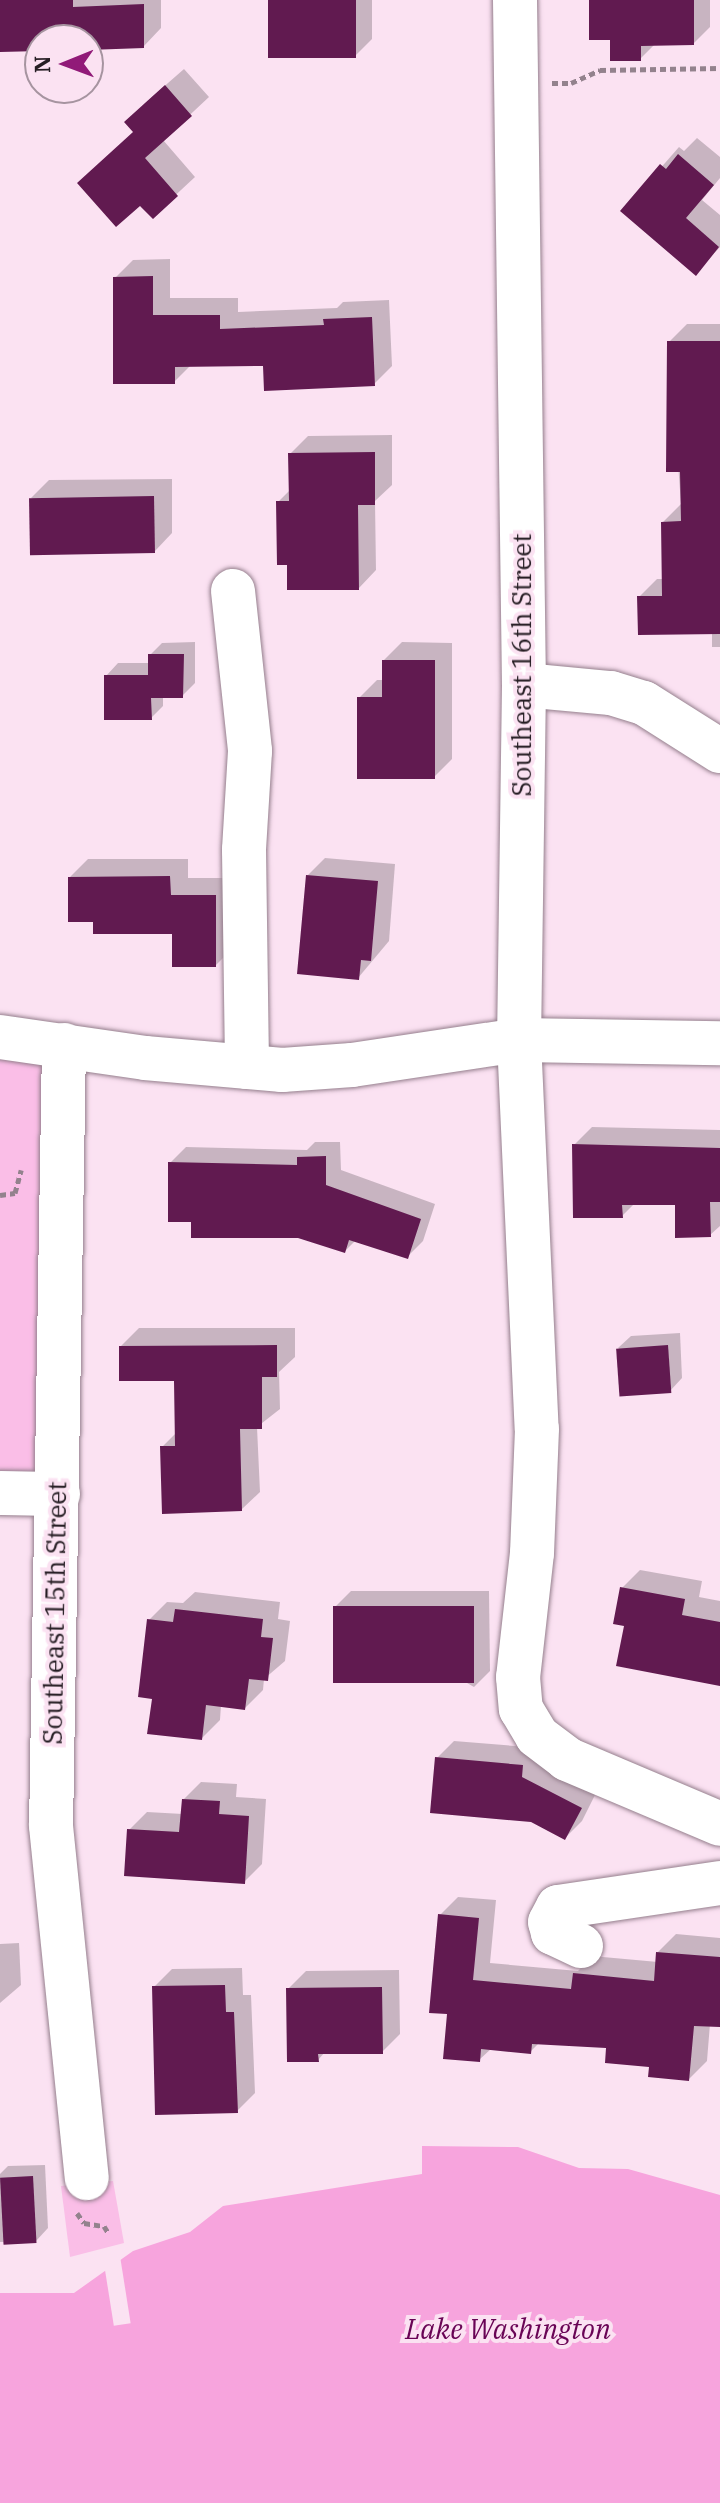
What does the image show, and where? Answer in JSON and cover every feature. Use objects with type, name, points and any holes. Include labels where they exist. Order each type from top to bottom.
[{"type":"street","name":"Southeast 16th Street","points":[[515,0],[524,685],[519,1040],[537,1450],[532,1553],[518,1677],[521,1709],[537,1736],[567,1759],[720,1824]]},
{"type":"street","points":[[233,591],[250,751],[244,850],[247,1067]]},
{"type":"street","points":[[524,685],[611,693],[644,703],[720,751]]},
{"type":"street","points":[[0,1037],[247,1067],[352,1065],[519,1040],[720,1043]]},
{"type":"street","name":"Southeast 15th Street","points":[[64,1045],[51,1826],[87,2178]]},
{"type":"street","points":[[0,1493],[58,1494]]},
{"type":"street","points":[[581,1946],[553,1933],[550,1922],[558,1907],[720,1883]]},
{"type":"path","points":[[515,82],[571,83],[600,70],[720,68]]},
{"type":"shaded area","points":[[0,1052],[43,1055],[58,1494],[0,1493]]},
{"type":"shaded area","points":[[113,2181],[124,2243],[70,2257],[61,2186]]},
{"type":"water","name":"Lake Washington","points":[[422,2146],[518,2147],[579,2168],[628,2169],[720,2195],[720,2503],[0,2503],[0,2293],[74,2293],[133,2251],[190,2232],[223,2206],[422,2174]]},
{"type":"pier","points":[[120,2256],[131,2323],[114,2326],[103,2259]]},
{"type":"building","points":[[0,0],[73,0],[73,7],[144,4],[144,48],[104,49],[104,24],[24,24],[24,51],[0,52]]},
{"type":"building","points":[[268,0],[356,0],[356,58],[268,58]]},
{"type":"building","points":[[589,0],[694,0],[694,45],[641,46],[641,61],[610,61],[610,40],[589,40]]},
{"type":"building","points":[[165,85],[192,116],[145,158],[178,196],[153,219],[140,206],[116,227],[77,183],[133,132],[124,122]]},
{"type":"building","points":[[678,154],[714,185],[686,218],[719,247],[696,276],[620,211],[660,164],[666,169]]},
{"type":"building","points":[[153,276],[153,315],[220,315],[220,329],[324,325],[323,319],[372,317],[375,386],[264,391],[263,366],[175,367],[175,384],[113,384],[113,277]]},
{"type":"building","points":[[667,341],[720,341],[720,634],[638,635],[637,596],[662,596],[661,522],[681,521],[680,472],[666,472]]},
{"type":"building","points":[[375,452],[375,505],[358,505],[359,590],[287,590],[287,565],[277,565],[276,501],[289,501],[288,453]]},
{"type":"building","points":[[154,496],[155,553],[30,555],[29,498]]},
{"type":"building","points":[[148,654],[184,654],[183,698],[151,698],[152,720],[104,720],[104,675],[148,675]]},
{"type":"building","points":[[382,660],[435,660],[435,779],[357,779],[357,697],[382,697]]},
{"type":"building","points":[[306,875],[378,881],[371,961],[361,960],[359,980],[297,974]]},
{"type":"building","points":[[170,876],[171,895],[216,895],[216,967],[172,967],[172,934],[93,934],[93,922],[68,922],[68,877]]},
{"type":"building","points":[[572,1144],[720,1148],[720,1202],[710,1202],[711,1237],[675,1238],[675,1205],[622,1205],[623,1218],[573,1218]]},
{"type":"building","points":[[326,1156],[326,1185],[421,1219],[408,1259],[349,1240],[345,1253],[298,1238],[191,1238],[191,1222],[168,1222],[168,1162],[297,1165],[297,1157]]},
{"type":"building","points":[[277,1345],[277,1377],[262,1377],[262,1429],[240,1429],[242,1511],[162,1514],[160,1446],[175,1446],[174,1381],[119,1381],[119,1346]]},
{"type":"building","points":[[668,1345],[671,1393],[619,1397],[616,1349]]},
{"type":"building","points":[[620,1587],[685,1599],[682,1615],[720,1622],[720,1686],[616,1666],[624,1626],[613,1624]]},
{"type":"building","points":[[333,1606],[474,1606],[474,1683],[333,1683]]},
{"type":"building","points":[[175,1609],[263,1619],[261,1637],[273,1638],[268,1681],[249,1679],[245,1710],[206,1705],[202,1740],[147,1734],[152,1699],[138,1697],[147,1619],[173,1622]]},
{"type":"building","points":[[435,1757],[523,1765],[522,1777],[582,1808],[565,1840],[531,1822],[430,1813]]},
{"type":"building","points":[[182,1799],[220,1801],[219,1814],[249,1816],[245,1884],[124,1876],[127,1829],[179,1832]]},
{"type":"building","points":[[438,1914],[479,1918],[473,1980],[571,1989],[573,1973],[654,1981],[656,1952],[720,1957],[720,2027],[694,2026],[689,2081],[648,2077],[649,2067],[605,2063],[606,2048],[532,2044],[531,2054],[481,2049],[480,2062],[443,2059],[447,2014],[429,2013]]},
{"type":"building","points":[[225,1985],[226,2012],[234,2012],[238,2113],[155,2115],[152,1986]]},
{"type":"building","points":[[382,1987],[383,2054],[318,2054],[319,2062],[287,2062],[286,1988]]},
{"type":"building","points":[[33,2176],[37,2243],[4,2245],[0,2178]]}]
